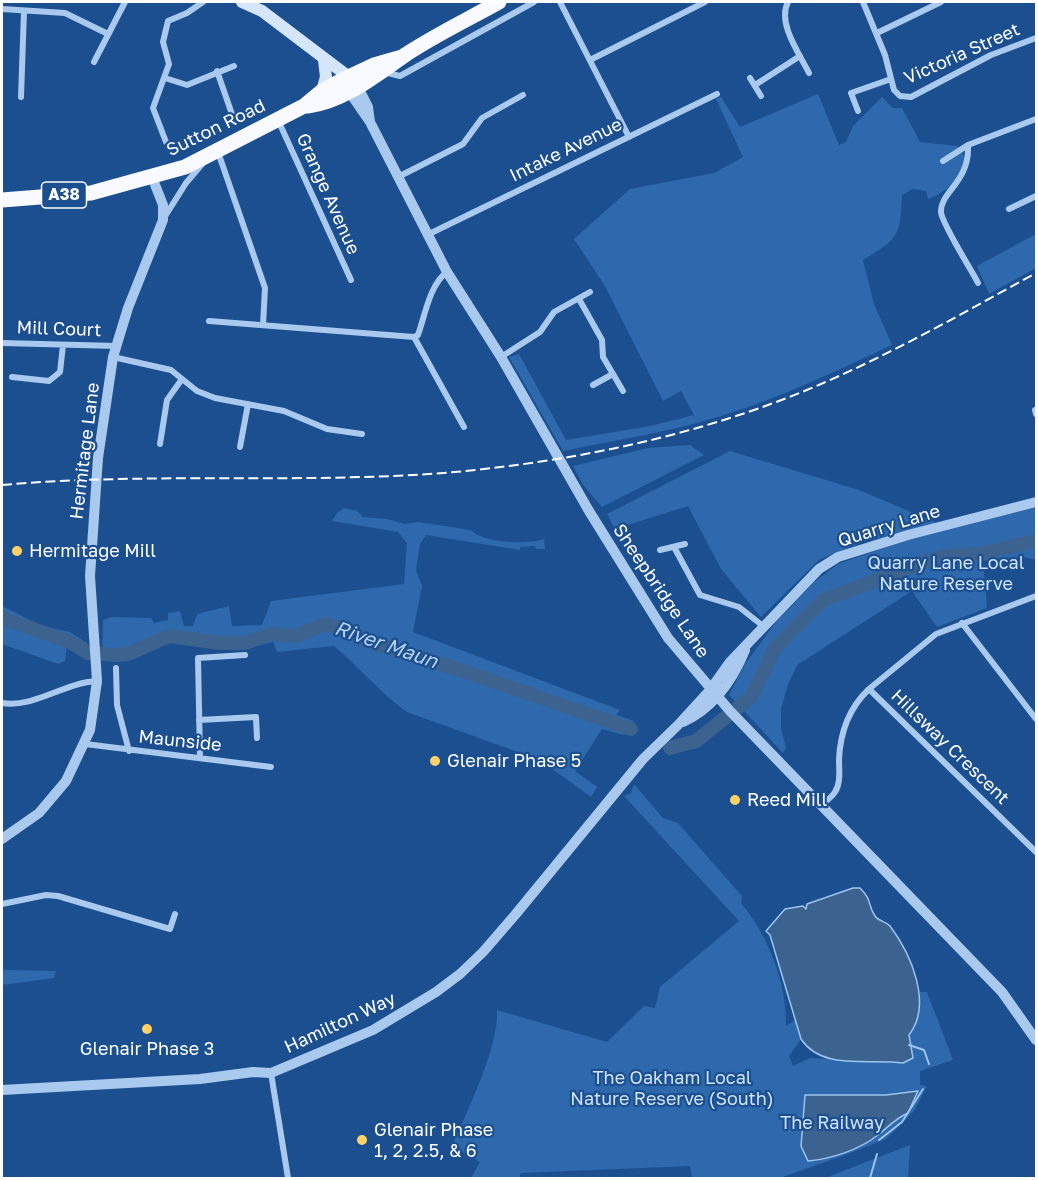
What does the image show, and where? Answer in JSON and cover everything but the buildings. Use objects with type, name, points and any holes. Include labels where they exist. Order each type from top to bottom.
[{"type":"highway","name":"Sutton Road","points":[[2,200],[91,193],[152,177],[212,155],[304,106],[322,91],[382,68],[499,2]]},
{"type":"highway","name":"Sutton Road","points":[[304,106],[317,105],[348,81]]},
{"type":"main road","points":[[242,2],[263,6],[348,81]]},
{"type":"main road","points":[[322,91],[326,77],[324,60]]},
{"type":"street","points":[[94,62],[124,2]]},
{"type":"street","points":[[166,142],[153,108],[169,64],[163,42],[168,21],[187,13],[203,2]]},
{"type":"street","name":"Sutton Road","points":[[382,68],[400,76],[534,2]]},
{"type":"street","points":[[560,2],[628,137]]},
{"type":"street","points":[[590,60],[705,2]]},
{"type":"street","points":[[787,2],[783,10],[784,21],[808,73]]},
{"type":"street","points":[[858,111],[851,93],[891,79],[877,33],[863,2]]},
{"type":"street","points":[[877,33],[941,2]]},
{"type":"street","points":[[2,9],[65,13],[108,34]]},
{"type":"street","points":[[21,97],[24,10]]},
{"type":"street","name":"Victoria Street","points":[[891,79],[894,90],[900,96],[911,97],[991,56],[1036,38]]},
{"type":"street","points":[[755,85],[800,56]]},
{"type":"street","points":[[165,78],[187,85],[234,66]]},
{"type":"street","points":[[218,71],[234,120]]},
{"type":"street","points":[[750,78],[761,96]]},
{"type":"street","name":"Sheepbridge Lane","points":[[348,81],[368,107],[370,122],[447,272],[501,357],[583,502],[668,638],[726,708],[1002,992],[1036,1040]]},
{"type":"street","name":"Intake Avenue","points":[[429,234],[717,94]]},
{"type":"street","points":[[398,177],[463,144],[482,118],[523,95]]},
{"type":"street","name":"Grange Avenue","points":[[278,119],[351,280]]},
{"type":"street","points":[[943,161],[968,145],[1036,119]]},
{"type":"street","points":[[968,145],[969,160],[964,175],[943,201],[941,214],[978,283]]},
{"type":"street","points":[[212,155],[265,288],[263,325]]},
{"type":"street","name":"Hermitage Lane","points":[[2,839],[39,813],[66,781],[85,744],[94,709],[97,681],[90,576],[91,537],[98,458],[115,351],[128,308],[163,220],[186,183],[212,155]]},
{"type":"street","points":[[152,177],[163,205],[163,220]]},
{"type":"street","points":[[1010,209],[1036,196]]},
{"type":"street","points":[[209,321],[414,337],[418,335],[440,277],[447,272]]},
{"type":"street","points":[[501,357],[540,332],[554,312],[590,292]]},
{"type":"street","points":[[579,299],[602,339],[603,357],[623,391]]},
{"type":"street","points":[[414,337],[464,427]]},
{"type":"street","name":"Mill Court","points":[[2,343],[63,345],[115,351],[171,370],[206,394],[284,411],[327,429],[362,434]]},
{"type":"street","points":[[12,377],[49,381],[60,372],[63,345]]},
{"type":"street","points":[[593,386],[613,374]]},
{"type":"street","points":[[160,444],[166,400],[182,378]]},
{"type":"street","points":[[240,447],[248,404]]},
{"type":"street","name":"Quarry Lane","points":[[713,693],[736,670],[747,645],[763,626],[819,569],[838,557],[931,529],[1036,502]]},
{"type":"street","points":[[660,550],[685,544]]},
{"type":"street","points":[[674,547],[700,595],[739,607],[763,626]]},
{"type":"street","points":[[822,805],[835,793],[838,784],[840,751],[848,718],[859,698],[869,688],[936,634],[1036,596]]},
{"type":"street","points":[[962,623],[1036,719]]},
{"type":"street","points":[[200,758],[198,658],[245,656]]},
{"type":"street","points":[[116,669],[117,705],[129,751]]},
{"type":"street","points":[[2,704],[26,704],[80,682],[97,681]]},
{"type":"street","name":"Hillsway Crescent","points":[[869,688],[1036,852]]},
{"type":"street","name":"Hamilton Way","points":[[2,1090],[271,1073],[373,1030],[436,992],[460,974],[483,952],[638,764],[678,725],[702,713],[713,693]]},
{"type":"street","points":[[199,720],[256,717],[257,738]]},
{"type":"street","name":"Maunside","points":[[85,744],[271,767]]},
{"type":"street","points":[[2,904],[46,895],[58,896],[170,929],[175,914]]},
{"type":"street","points":[[271,1073],[288,1179]]},
{"type":"green space","points":[[818,94],[839,145],[846,142],[853,126],[882,97],[893,108],[902,108],[920,142],[958,146],[963,155],[965,163],[963,171],[944,191],[928,199],[926,191],[913,189],[902,195],[900,220],[895,235],[884,247],[863,260],[874,304],[892,345],[743,409],[702,422],[563,451],[509,357],[519,354],[566,440],[650,426],[694,415],[681,391],[663,401],[605,286],[574,239],[630,189],[714,173],[743,157],[716,99],[721,97],[740,127]]},
{"type":"green space","points":[[1036,234],[1036,268],[989,294],[977,266]]},
{"type":"green space","points":[[690,445],[704,455],[602,507],[583,485],[573,466],[648,448]]},
{"type":"green space","points":[[730,451],[859,490],[937,523],[866,541],[820,559],[761,617],[721,569],[688,506],[615,529],[607,514]]},
{"type":"green space","name":"Quarry Lane Local Nature Reserve","points":[[1036,507],[1036,560],[1023,557],[983,561],[987,608],[937,627],[912,591],[797,665],[787,687],[781,709],[781,728],[786,748],[783,753],[729,695],[745,664],[776,622],[813,583],[838,564],[904,541]]},
{"type":"green space","points":[[344,508],[357,511],[363,517],[387,519],[405,524],[418,522],[471,530],[485,538],[506,542],[544,539],[545,549],[536,549],[535,546],[520,547],[520,550],[426,535],[420,544],[416,570],[422,586],[413,632],[620,710],[616,715],[634,721],[624,735],[602,729],[575,771],[597,787],[591,797],[540,760],[407,712],[334,646],[277,652],[273,642],[258,646],[225,648],[165,642],[137,657],[102,661],[103,620],[112,617],[151,618],[154,623],[168,620],[168,613],[180,611],[184,626],[193,626],[197,614],[229,606],[232,626],[262,625],[271,601],[404,584],[407,543],[398,532],[332,521]]},
{"type":"green space","points":[[2,606],[42,626],[70,632],[87,643],[88,649],[78,651],[67,645],[65,661],[58,664],[2,644]]},
{"type":"green space","name":"The Oakham Local Nature Reserve (South)","points":[[634,784],[663,818],[678,823],[742,896],[741,903],[760,930],[774,960],[783,993],[786,1026],[795,1020],[801,1039],[789,1056],[793,1066],[810,1058],[903,1063],[913,1058],[909,1035],[915,1027],[920,992],[927,992],[953,1060],[920,1071],[920,1085],[927,1086],[914,1111],[886,1139],[780,1178],[692,1178],[690,1166],[521,1173],[519,1178],[471,1178],[480,1162],[452,1146],[488,1060],[497,1010],[607,1042],[644,1006],[655,1008],[660,987],[739,921],[624,796],[631,793]]},
{"type":"green space","points":[[2,970],[56,971],[54,978],[2,985]]},
{"type":"green space","points":[[910,1145],[908,1178],[825,1178]]},
{"type":"shaded area","points":[[853,888],[860,888],[867,896],[875,916],[887,923],[898,937],[912,965],[916,979],[919,1009],[916,1023],[909,1035],[913,1058],[903,1063],[847,1061],[821,1056],[810,1049],[801,1039],[770,935],[766,931],[785,909],[803,906],[806,909],[807,904]]},
{"type":"shaded area","name":"The Railway","points":[[918,1091],[908,1113],[870,1140],[844,1153],[808,1161],[801,1146],[805,1095],[886,1095]]},
{"type":"waterway","name":"River Maun","points":[[670,748],[696,741],[751,697],[775,648],[823,600],[946,556],[978,554],[1036,541]]},
{"type":"waterway","name":"River Maun","points":[[2,618],[70,642],[88,653],[117,655],[128,654],[169,636],[221,643],[245,643],[271,634],[296,636],[325,624],[353,632],[366,641],[457,669],[631,729]]},
{"type":"waterway","points":[[909,1045],[924,1050],[929,1064]]},
{"type":"waterway","points":[[879,1140],[902,1122],[923,1089]]},
{"type":"waterway","points":[[870,1178],[877,1154]]},
{"type":"railway","points":[[2,485],[112,479],[333,478],[444,473],[540,462],[588,453],[684,432],[776,402],[821,384],[903,345],[1036,273]]},
{"type":"place","name":"Hermitage Mill","points":[[17,551]]},
{"type":"place","name":"Glenair Phase 5","points":[[435,761]]},
{"type":"place","name":"Reed Mill","points":[[735,800]]},
{"type":"place","name":"Glenair Phase 3","points":[[147,1029]]},
{"type":"place","name":"Glenair Phase 1, 2, 2.5, & 6","points":[[362,1140]]}]
